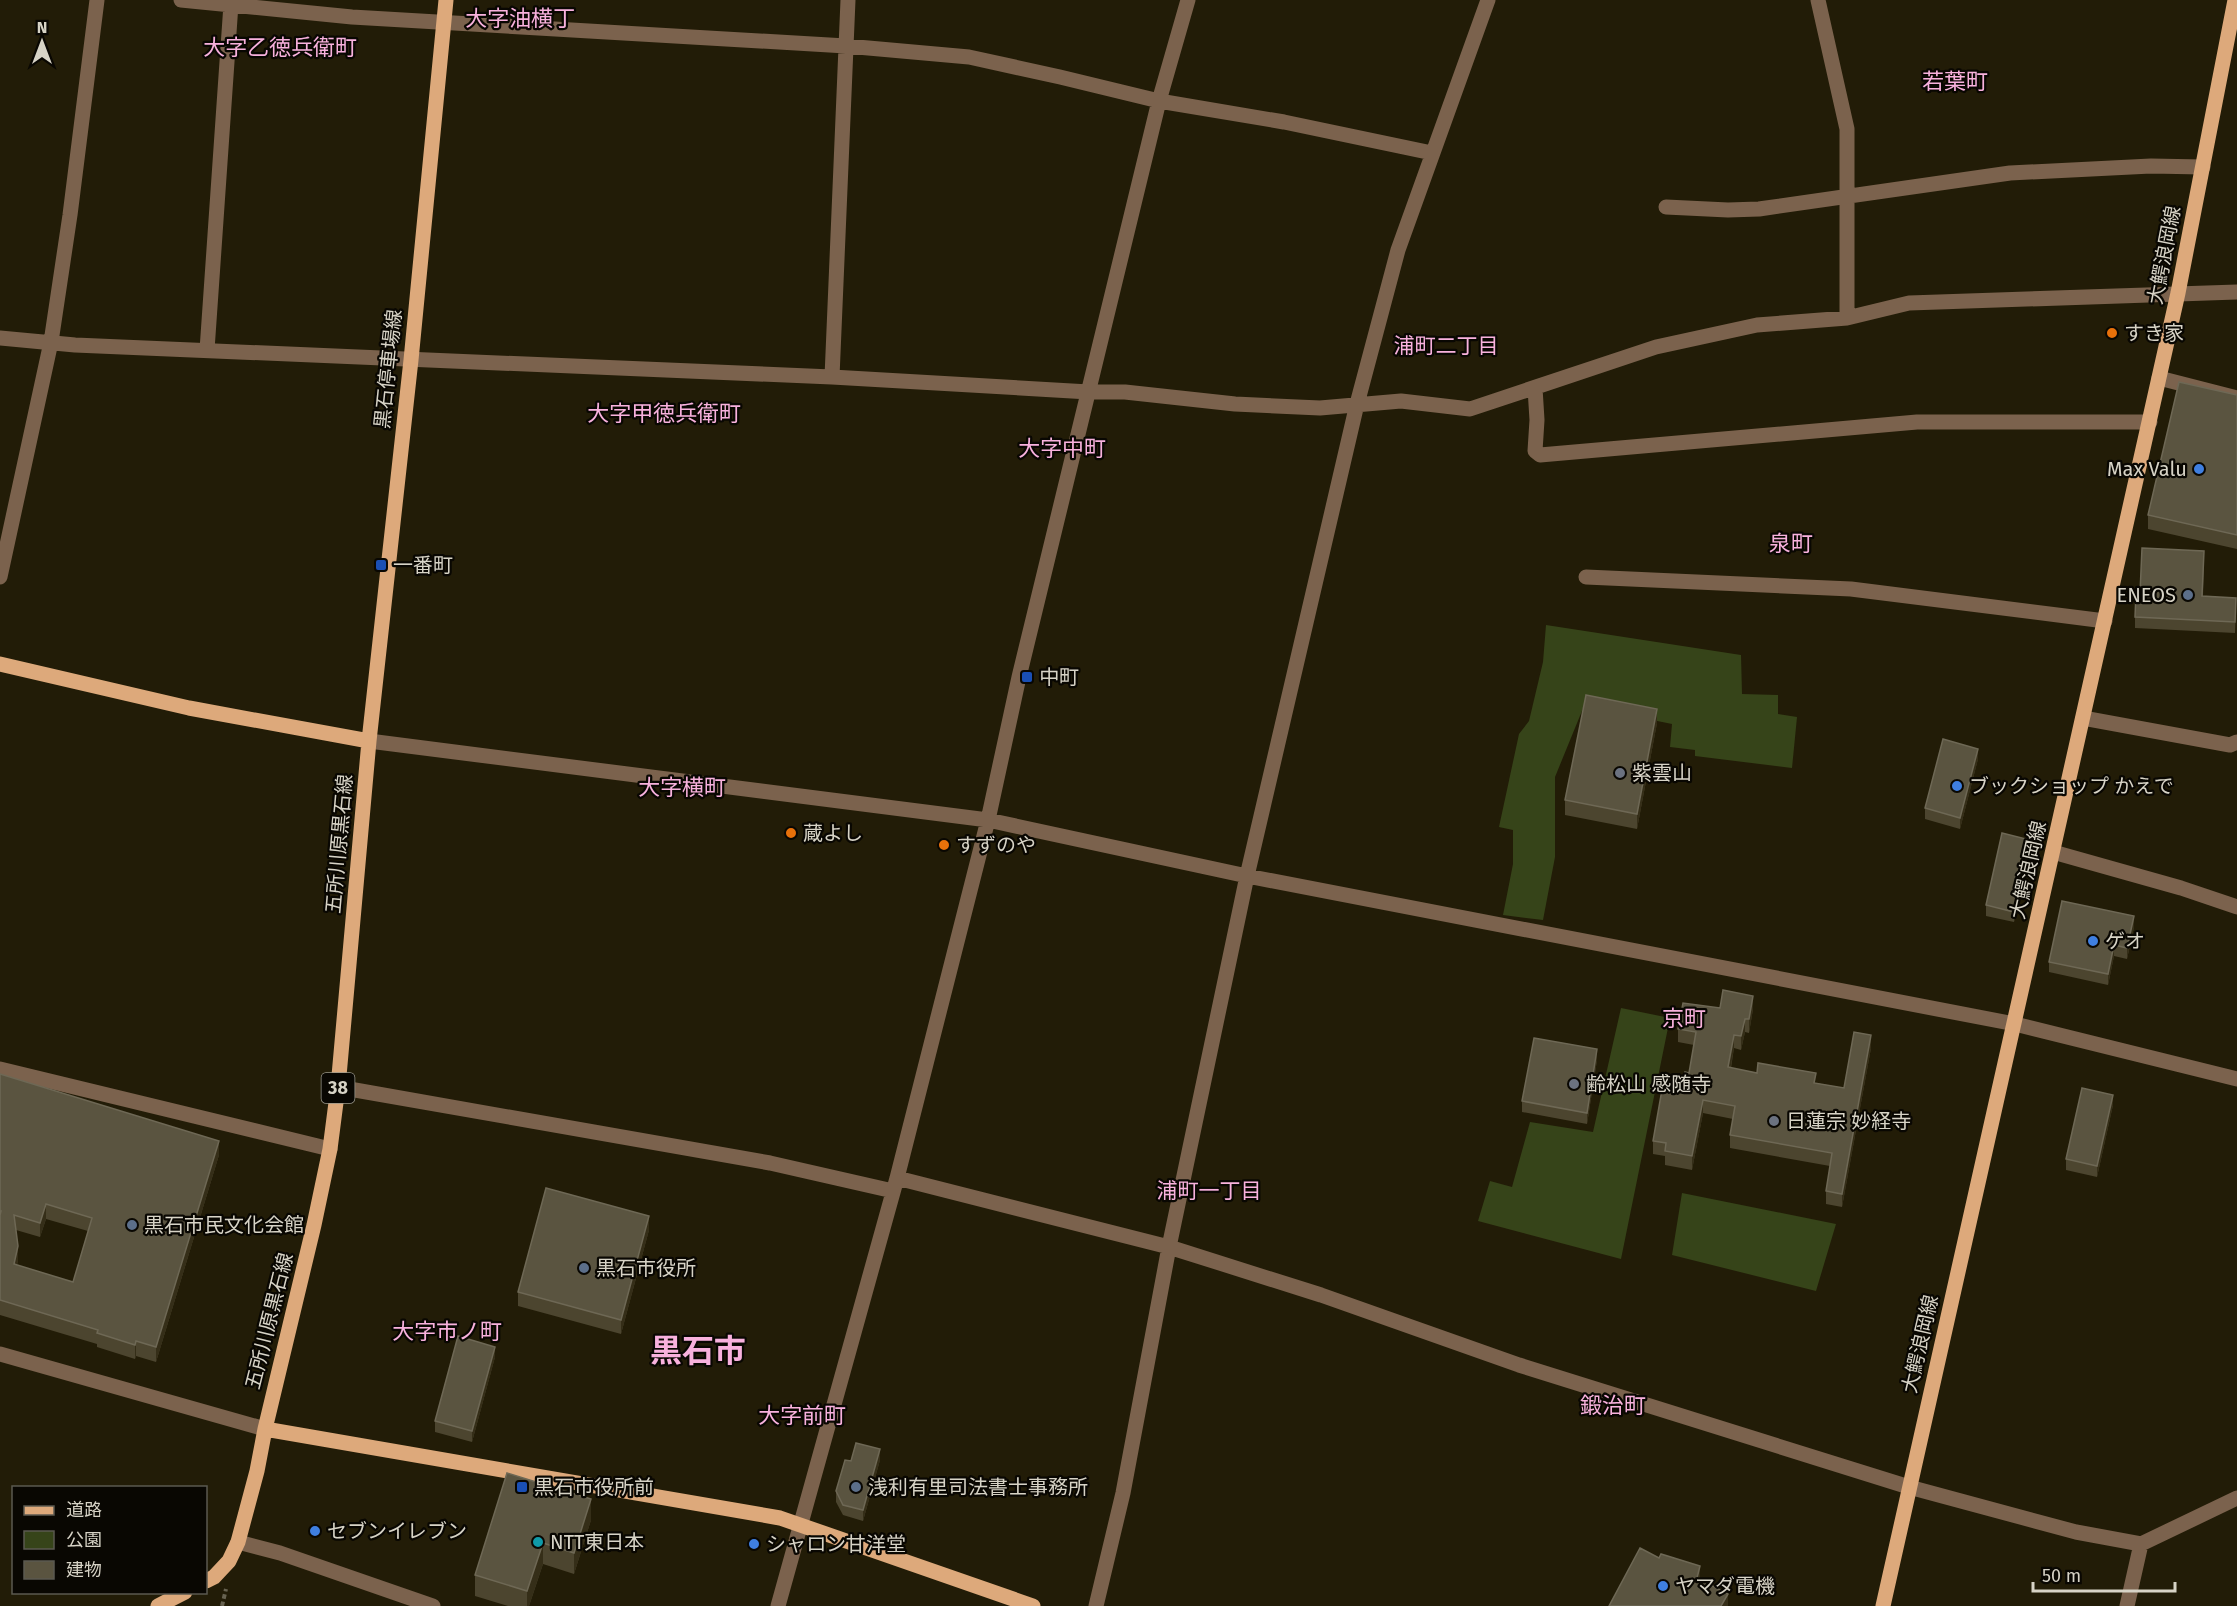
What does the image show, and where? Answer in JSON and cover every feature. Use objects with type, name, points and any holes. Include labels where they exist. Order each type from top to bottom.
[{"type":"main road","name":"黒石停車場線","points":[[369,741],[411,360],[446,0]]},
{"type":"main road","name":"大鰐浪岡線","points":[[1883,1606],[2150,422],[2178,293],[2235,0]]},
{"type":"main road","points":[[0,664],[189,708],[369,741]]},
{"type":"main road","name":"五所川原黒石線","points":[[207,1580],[214,1577],[229,1561],[238,1542],[257,1471],[330,1149],[338,1087],[369,741]]},
{"type":"main road","points":[[265,1429],[780,1518],[1033,1606]]},
{"type":"main road","points":[[158,1606],[183,1594]]},
{"type":"street","points":[[0,577],[51,342],[70,215],[97,0]]},
{"type":"street","points":[[182,0],[352,17],[846,46],[969,57],[1159,102],[1284,122],[1432,153]]},
{"type":"street","points":[[832,377],[848,0]]},
{"type":"street","points":[[778,1606],[895,1185],[988,820],[1019,677],[1159,102],[1188,0]]},
{"type":"street","points":[[1096,1606],[1123,1493],[1169,1247],[1247,876],[1357,404],[1398,250],[1488,0]]},
{"type":"street","points":[[1818,0],[1847,129],[1849,195],[1847,318]]},
{"type":"street","points":[[207,350],[231,4]]},
{"type":"street","points":[[1666,207],[1759,209],[2010,173],[2151,166],[2203,167]]},
{"type":"street","points":[[0,338],[411,360],[832,377],[1089,392],[1125,392],[1235,404],[1310,407],[1401,401],[1470,408],[1678,342],[1757,325],[1847,318],[1909,303],[2237,292]]},
{"type":"street","points":[[2159,378],[2237,398]]},
{"type":"street","points":[[1535,388],[1538,420],[1535,451],[1540,455],[1917,422],[2150,422]]},
{"type":"street","points":[[1586,577],[1851,589],[2105,621]]},
{"type":"street","points":[[2083,718],[2230,744],[2237,742]]},
{"type":"street","points":[[369,741],[988,820],[1247,876],[2014,1024],[2237,1079]]},
{"type":"street","points":[[2053,852],[2181,888],[2237,907]]},
{"type":"street","points":[[0,1069],[330,1149]]},
{"type":"street","points":[[338,1087],[895,1185],[1169,1247],[1321,1295],[1519,1365],[1909,1487],[2076,1532],[2141,1544],[2237,1498]]},
{"type":"street","points":[[0,1354],[265,1429]]},
{"type":"street","points":[[238,1542],[280,1552],[433,1606]]},
{"type":"street","points":[[2127,1606],[2141,1544]]},
{"type":"green space","points":[[1546,625],[1741,655],[1742,694],[1778,695],[1778,714],[1797,717],[1792,768],[1695,756],[1695,750],[1670,747],[1672,724],[1584,706],[1555,777],[1555,857],[1543,920],[1503,915],[1513,864],[1513,830],[1499,827],[1519,734],[1529,721],[1543,662]]},
{"type":"green space","points":[[1621,1008],[1670,1018],[1621,1259],[1478,1221],[1490,1181],[1512,1187],[1530,1122],[1593,1132]]},
{"type":"green space","points":[[1682,1193],[1836,1224],[1816,1291],[1672,1255]]},
{"type":"building","name":"Max Valu","points":[[2179,382],[2237,395],[2237,535],[2148,515]]},
{"type":"building","points":[[2142,548],[2204,551],[2202,596],[2236,598],[2235,622],[2135,617],[2136,593],[2140,593]]},
{"type":"building","points":[[1586,695],[1657,709],[1637,814],[1565,800]]},
{"type":"building","points":[[1943,739],[1978,749],[1960,818],[1925,808]]},
{"type":"building","points":[[2002,833],[2030,840],[2014,912],[1986,905]]},
{"type":"building","name":"ゲオ","points":[[2062,901],[2134,916],[2127,948],[2114,945],[2108,974],[2049,962]]},
{"type":"building","points":[[1723,990],[1753,996],[1749,1019],[1745,1019],[1741,1036],[1734,1035],[1728,1067],[1757,1073],[1758,1063],[1816,1073],[1814,1083],[1844,1088],[1854,1032],[1871,1035],[1842,1194],[1826,1191],[1832,1153],[1730,1135],[1735,1106],[1703,1100],[1692,1156],[1665,1151],[1666,1143],[1653,1141],[1663,1084],[1682,1088],[1685,1072],[1689,1073],[1696,1032],[1678,1029],[1683,1003],[1720,1008]]},
{"type":"building","points":[[1534,1038],[1597,1049],[1587,1113],[1522,1101]]},
{"type":"building","name":"黒石市民文化会館","points":[[0,1074],[219,1141],[156,1347],[136,1341],[135,1345],[97,1333],[98,1330],[0,1300]],"holes":[[[46,1204],[92,1218],[73,1282],[14,1264],[18,1246],[14,1215],[40,1223]]]},
{"type":"building","points":[[2082,1088],[2113,1095],[2097,1166],[2066,1159]]},
{"type":"building","name":"黒石市役所","points":[[546,1188],[649,1216],[621,1320],[518,1292]]},
{"type":"building","points":[[458,1336],[495,1347],[472,1431],[435,1421]]},
{"type":"building","name":"浅利有里司法書士事務所","points":[[856,1443],[880,1449],[863,1510],[843,1505],[836,1491],[845,1460],[851,1461]]},
{"type":"building","name":"NTT東日本","points":[[507,1473],[591,1499],[574,1553],[543,1543],[527,1591],[475,1575]]},
{"type":"building","name":"ヤマダ電機","points":[[1640,1548],[1659,1558],[1661,1554],[1700,1566],[1697,1578],[1728,1594],[1721,1606],[1609,1606]]},
{"type":"place","name":"すき家","points":[[2112,333]]},
{"type":"place","name":"Max Valu","points":[[2199,469]]},
{"type":"place","name":"一番町","points":[[381,565]]},
{"type":"place","name":"ENEOS","points":[[2188,595]]},
{"type":"place","name":"中町","points":[[1027,677]]},
{"type":"place","name":"紫雲山","points":[[1620,773]]},
{"type":"place","name":"ブックショップ かえで","points":[[1957,786]]},
{"type":"place","name":"蔵よし","points":[[791,833]]},
{"type":"place","name":"すずのや","points":[[944,845]]},
{"type":"place","name":"ゲオ","points":[[2093,941]]},
{"type":"place","name":"齢松山 感随寺","points":[[1574,1084]]},
{"type":"place","name":"日蓮宗 妙経寺","points":[[1774,1121]]},
{"type":"place","name":"黒石市民文化会館","points":[[132,1225]]},
{"type":"place","name":"黒石市役所","points":[[584,1268]]},
{"type":"place","name":"黒石市役所前","points":[[522,1487]]},
{"type":"place","name":"浅利有里司法書士事務所","points":[[856,1487]]},
{"type":"place","name":"セブンイレブン","points":[[315,1531]]},
{"type":"place","name":"NTT東日本","points":[[538,1542]]},
{"type":"place","name":"シャロン甘洋堂","points":[[754,1544]]},
{"type":"place","name":"ヤマダ電機","points":[[1663,1586]]},
{"type":"district","name":"大字油横丁","points":[[520,18]]},
{"type":"district","name":"大字乙徳兵衛町","points":[[280,47]]},
{"type":"district","name":"若葉町","points":[[1955,81]]},
{"type":"district","name":"浦町二丁目","points":[[1446,346]]},
{"type":"district","name":"大字甲徳兵衛町","points":[[664,413]]},
{"type":"district","name":"大字中町","points":[[1062,448]]},
{"type":"district","name":"泉町","points":[[1791,543]]},
{"type":"district","name":"大字横町","points":[[682,787]]},
{"type":"district","name":"京町","points":[[1684,1018]]},
{"type":"district","name":"浦町一丁目","points":[[1209,1191]]},
{"type":"district","name":"大字市ノ町","points":[[447,1331]]},
{"type":"district","name":"黒石市","points":[[698,1351]]},
{"type":"district","name":"鍛治町","points":[[1613,1405]]},
{"type":"district","name":"大字前町","points":[[802,1415]]}]
